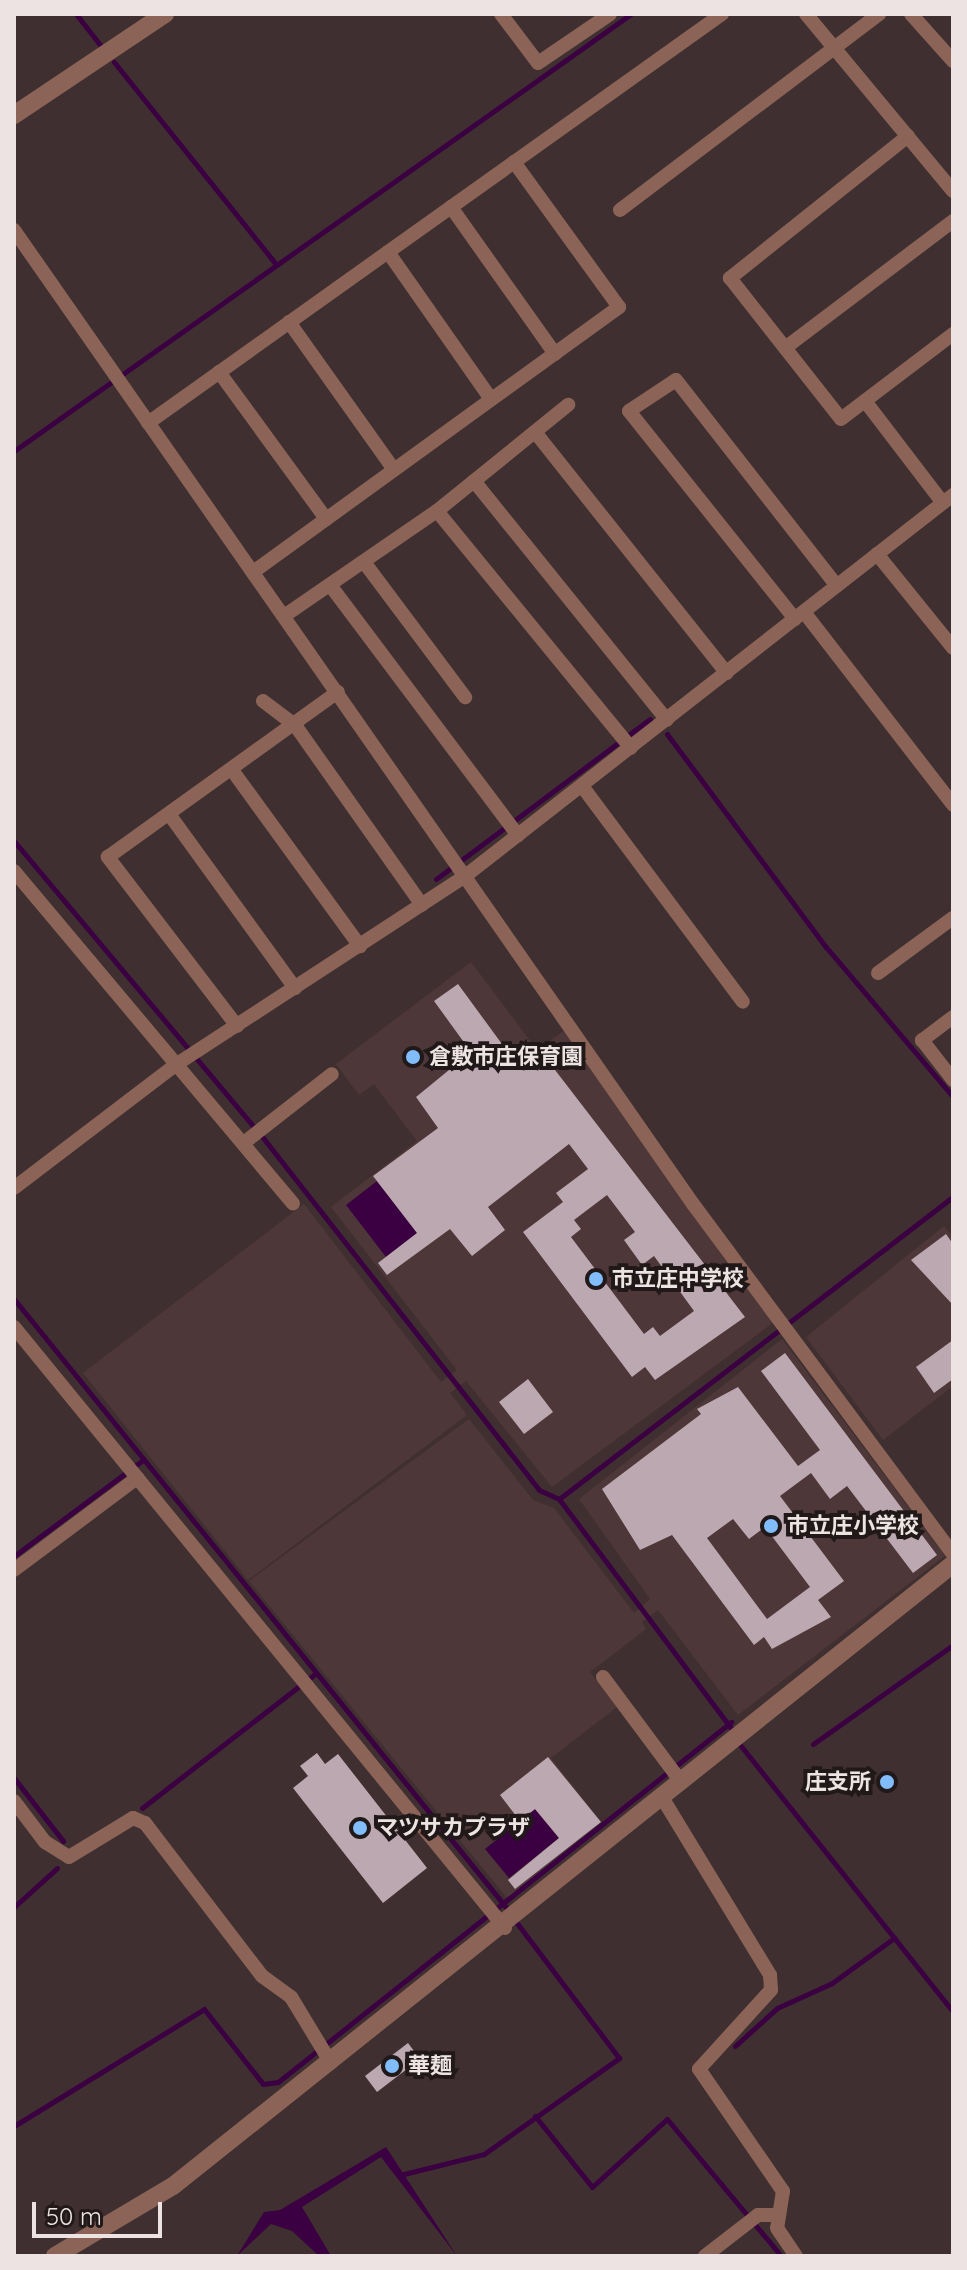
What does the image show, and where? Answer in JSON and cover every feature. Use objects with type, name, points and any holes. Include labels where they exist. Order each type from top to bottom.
[{"type":"street","points":[[14,115],[165,14]]},
{"type":"street","points":[[501,14],[538,63],[610,14]]},
{"type":"street","points":[[148,423],[722,14]]},
{"type":"street","points":[[806,14],[953,191]]},
{"type":"street","points":[[620,210],[879,14]]},
{"type":"street","points":[[911,14],[953,61]]},
{"type":"street","points":[[908,136],[730,278],[841,419],[953,334]]},
{"type":"street","points":[[253,572],[619,307],[514,162]]},
{"type":"street","points":[[451,207],[555,354]]},
{"type":"street","points":[[785,348],[953,221]]},
{"type":"street","points":[[14,230],[459,869],[784,1325],[953,1554]]},
{"type":"street","points":[[388,252],[491,399]]},
{"type":"street","points":[[289,322],[394,470]]},
{"type":"street","points":[[219,372],[326,519]]},
{"type":"street","points":[[837,586],[676,380],[629,411],[953,805]]},
{"type":"street","points":[[14,1188],[182,1061],[422,905],[459,869],[512,827],[582,786],[624,740],[667,720],[948,499],[865,401]]},
{"type":"street","points":[[284,616],[437,511],[568,405]]},
{"type":"street","points":[[535,432],[727,673]]},
{"type":"street","points":[[474,481],[667,720]]},
{"type":"street","points":[[437,511],[624,740]]},
{"type":"street","points":[[877,554],[953,648]]},
{"type":"street","points":[[364,562],[465,697]]},
{"type":"street","points":[[330,585],[512,827]]},
{"type":"street","points":[[237,1026],[108,857],[338,692]]},
{"type":"street","points":[[263,701],[295,725],[422,905]]},
{"type":"street","points":[[232,770],[360,946]]},
{"type":"street","points":[[582,786],[743,1002]]},
{"type":"street","points":[[169,814],[295,988]]},
{"type":"street","points":[[14,871],[182,1061],[248,1140],[293,1204]]},
{"type":"street","points":[[878,973],[953,918]]},
{"type":"street","points":[[953,1017],[922,1040],[953,1080]]},
{"type":"street","points":[[248,1140],[332,1074]]},
{"type":"street","points":[[14,1327],[305,1683],[504,1918]]},
{"type":"street","points":[[14,1570],[132,1472]]},
{"type":"street","points":[[55,2256],[173,2186],[325,2053],[663,1799],[675,1775],[736,1738],[953,1564]]},
{"type":"street","points":[[603,1677],[675,1775]]},
{"type":"street","points":[[663,1799],[770,1975],[771,1990],[699,2069],[783,2191],[775,2215],[796,2256]]},
{"type":"street","points":[[14,1801],[45,1842],[69,1857],[133,1818],[145,1823],[325,2053]]},
{"type":"street","points":[[705,2256],[750,2221],[775,2215]]},
{"type":"shaded area","points":[[471,962],[537,1050],[565,1030],[774,1322],[552,1487],[466,1381],[450,1393],[467,1415],[248,1580],[83,1373],[304,1204],[441,1382],[457,1370],[331,1207],[417,1141],[374,1084],[359,1095],[336,1064]]},
{"type":"shaded area","points":[[377,1181],[417,1233],[386,1257],[346,1205]]},
{"type":"shaded area","points":[[944,1226],[953,1237],[953,1386],[883,1440],[806,1337]]},
{"type":"shaded area","points":[[782,1339],[945,1556],[738,1715],[658,1610],[642,1622],[646,1629],[590,1672],[617,1707],[551,1758],[601,1822],[507,1898],[249,1581],[469,1419],[533,1500],[554,1508],[634,1613],[650,1599],[579,1499]]},
{"type":"shaded area","points":[[535,1809],[559,1838],[509,1878],[485,1849]]},
{"type":"shaded area","points":[[386,2147],[457,2256],[381,2157],[302,2207],[331,2256],[319,2256],[292,2231],[271,2224],[237,2256],[264,2212],[280,2210]]},
{"type":"building","points":[[458,984],[521,1070],[542,1053],[745,1317],[655,1380],[645,1367],[632,1377],[523,1232],[563,1202],[556,1193],[588,1169],[569,1144],[488,1207],[505,1230],[472,1256],[450,1229],[387,1275],[378,1263],[417,1233],[373,1176],[438,1128],[416,1097],[471,1052],[434,1001]],"holes":[[[607,1195],[635,1232],[624,1240],[642,1265],[654,1256],[694,1311],[660,1336],[653,1327],[644,1334],[571,1237],[581,1229],[574,1220]]]},
{"type":"building","points":[[946,1234],[953,1244],[953,1305],[911,1260]]},
{"type":"building","points":[[953,1340],[953,1379],[934,1393],[916,1367]]},
{"type":"building","points":[[785,1353],[937,1555],[913,1573],[847,1486],[830,1499],[811,1473],[780,1496],[844,1581],[818,1600],[831,1617],[772,1649],[764,1637],[754,1645],[672,1535],[640,1550],[602,1489],[701,1414],[697,1409],[738,1387],[798,1466],[820,1450],[761,1371]],"holes":[[[733,1519],[749,1539],[765,1527],[810,1587],[767,1619],[707,1538]]]},
{"type":"building","points":[[528,1379],[553,1412],[524,1434],[499,1402]]},
{"type":"building","name":"マツサカプラザ","points":[[317,1753],[325,1764],[338,1754],[427,1868],[383,1903],[293,1788],[308,1776],[300,1766]]},
{"type":"building","points":[[548,1757],[601,1822],[515,1889],[508,1880],[559,1838],[535,1809],[520,1821],[500,1795]]},
{"type":"building","points":[[408,2043],[420,2059],[377,2092],[365,2076]]},
{"type":"waterway","points":[[76,14],[100,45]]},
{"type":"waterway","points":[[14,451],[631,14]]},
{"type":"waterway","points":[[114,62],[275,263]]},
{"type":"waterway","points":[[436,879],[650,719]]},
{"type":"waterway","points":[[667,734],[826,947],[953,1097]]},
{"type":"waterway","points":[[14,841],[264,1139],[539,1490],[559,1499],[734,1732]]},
{"type":"waterway","points":[[559,1499],[953,1197]]},
{"type":"waterway","points":[[14,1299],[509,1911]]},
{"type":"waterway","points":[[14,1556],[144,1459]]},
{"type":"waterway","points":[[813,1744],[953,1645]]},
{"type":"waterway","points":[[142,1808],[316,1673]]},
{"type":"waterway","points":[[14,2126],[204,2009],[263,2084],[278,2082],[731,1722]]},
{"type":"waterway","points":[[737,1741],[953,2012]]},
{"type":"waterway","points":[[14,1778],[63,1841]]},
{"type":"waterway","points":[[14,1907],[57,1868]]},
{"type":"waterway","points":[[404,2174],[484,2154],[619,2058],[514,1919]]},
{"type":"waterway","points":[[735,2046],[777,2008],[832,1983],[894,1938]]},
{"type":"waterway","points":[[535,2116],[592,2187],[667,2119],[781,2256]]},
{"type":"place","name":"倉敷市庄保育園","points":[[413,1057]]},
{"type":"place","name":"市立庄中学校","points":[[596,1279]]},
{"type":"place","name":"市立庄小学校","points":[[771,1526]]},
{"type":"place","name":"庄支所","points":[[887,1782]]},
{"type":"place","name":"マツサカプラザ","points":[[360,1828]]},
{"type":"place","name":"華麺","points":[[392,2066]]}]
